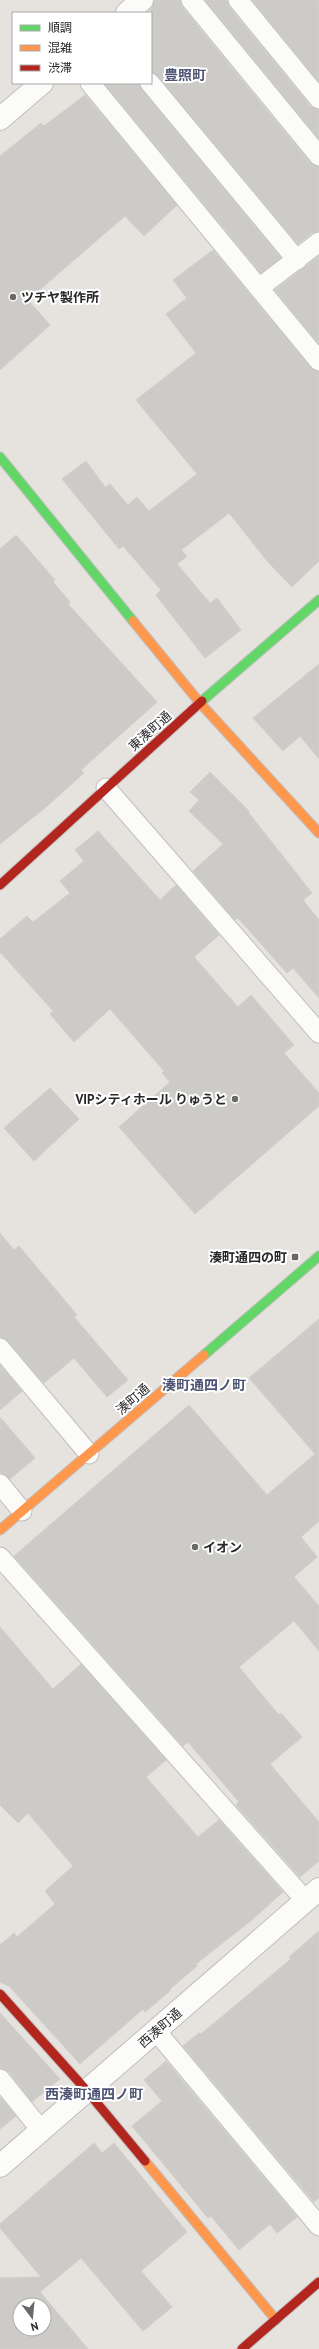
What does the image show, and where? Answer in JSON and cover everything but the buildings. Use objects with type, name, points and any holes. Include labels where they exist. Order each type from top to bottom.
[{"type":"street","points":[[128,12],[142,0]]},
{"type":"street","points":[[0,119],[41,84]]},
{"type":"street","points":[[0,457],[200,703],[319,833]]},
{"type":"street","name":"東湊町通","points":[[0,885],[200,703],[318,602]]},
{"type":"street","name":"湊町通","points":[[0,1530],[319,1256]]},
{"type":"street","name":"西湊町通","points":[[0,2166],[314,1897]]},
{"type":"street","points":[[0,1994],[87,2091],[276,2320]]},
{"type":"street","points":[[242,2349],[319,2282]]},
{"type":"lane","points":[[191,0],[319,156]]},
{"type":"lane","points":[[238,0],[319,99]]},
{"type":"lane","points":[[91,84],[319,361]]},
{"type":"lane","points":[[151,84],[297,260]]},
{"type":"lane","points":[[259,288],[319,242]]},
{"type":"lane","points":[[106,788],[319,1033]]},
{"type":"lane","points":[[0,1348],[89,1454]]},
{"type":"lane","points":[[0,1484],[22,1511]]},
{"type":"lane","points":[[0,1557],[314,1897]]},
{"type":"lane","points":[[156,2031],[319,2226]]},
{"type":"lane","points":[[0,2079],[41,2130]]},
{"type":"traffic: fast","points":[[0,457],[133,621]]},
{"type":"traffic: fast","points":[[202,701],[319,600]]},
{"type":"traffic: fast","points":[[204,1355],[319,1256]]},
{"type":"traffic: slow","points":[[133,621],[200,703],[319,833]]},
{"type":"traffic: slow","points":[[0,1530],[204,1355]]},
{"type":"traffic: slow","points":[[145,2161],[276,2320]]},
{"type":"traffic: jam","points":[[0,885],[202,701]]},
{"type":"traffic: jam","points":[[0,1994],[87,2091],[145,2161]]},
{"type":"traffic: jam","points":[[242,2349],[319,2282]]},
{"type":"place","name":"ツチヤ製作所","points":[[13,297]]},
{"type":"place","name":"VIPシティホール りゅうと","points":[[235,1099]]},
{"type":"place","name":"湊町通四の町","points":[[295,1257]]},
{"type":"place","name":"イオン","points":[[195,1547]]},
{"type":"district","name":"豊照町","points":[[185,75]]},
{"type":"district","name":"湊町通四ノ町","points":[[204,1385]]},
{"type":"district","name":"西湊町通四ノ町","points":[[94,2094]]}]
